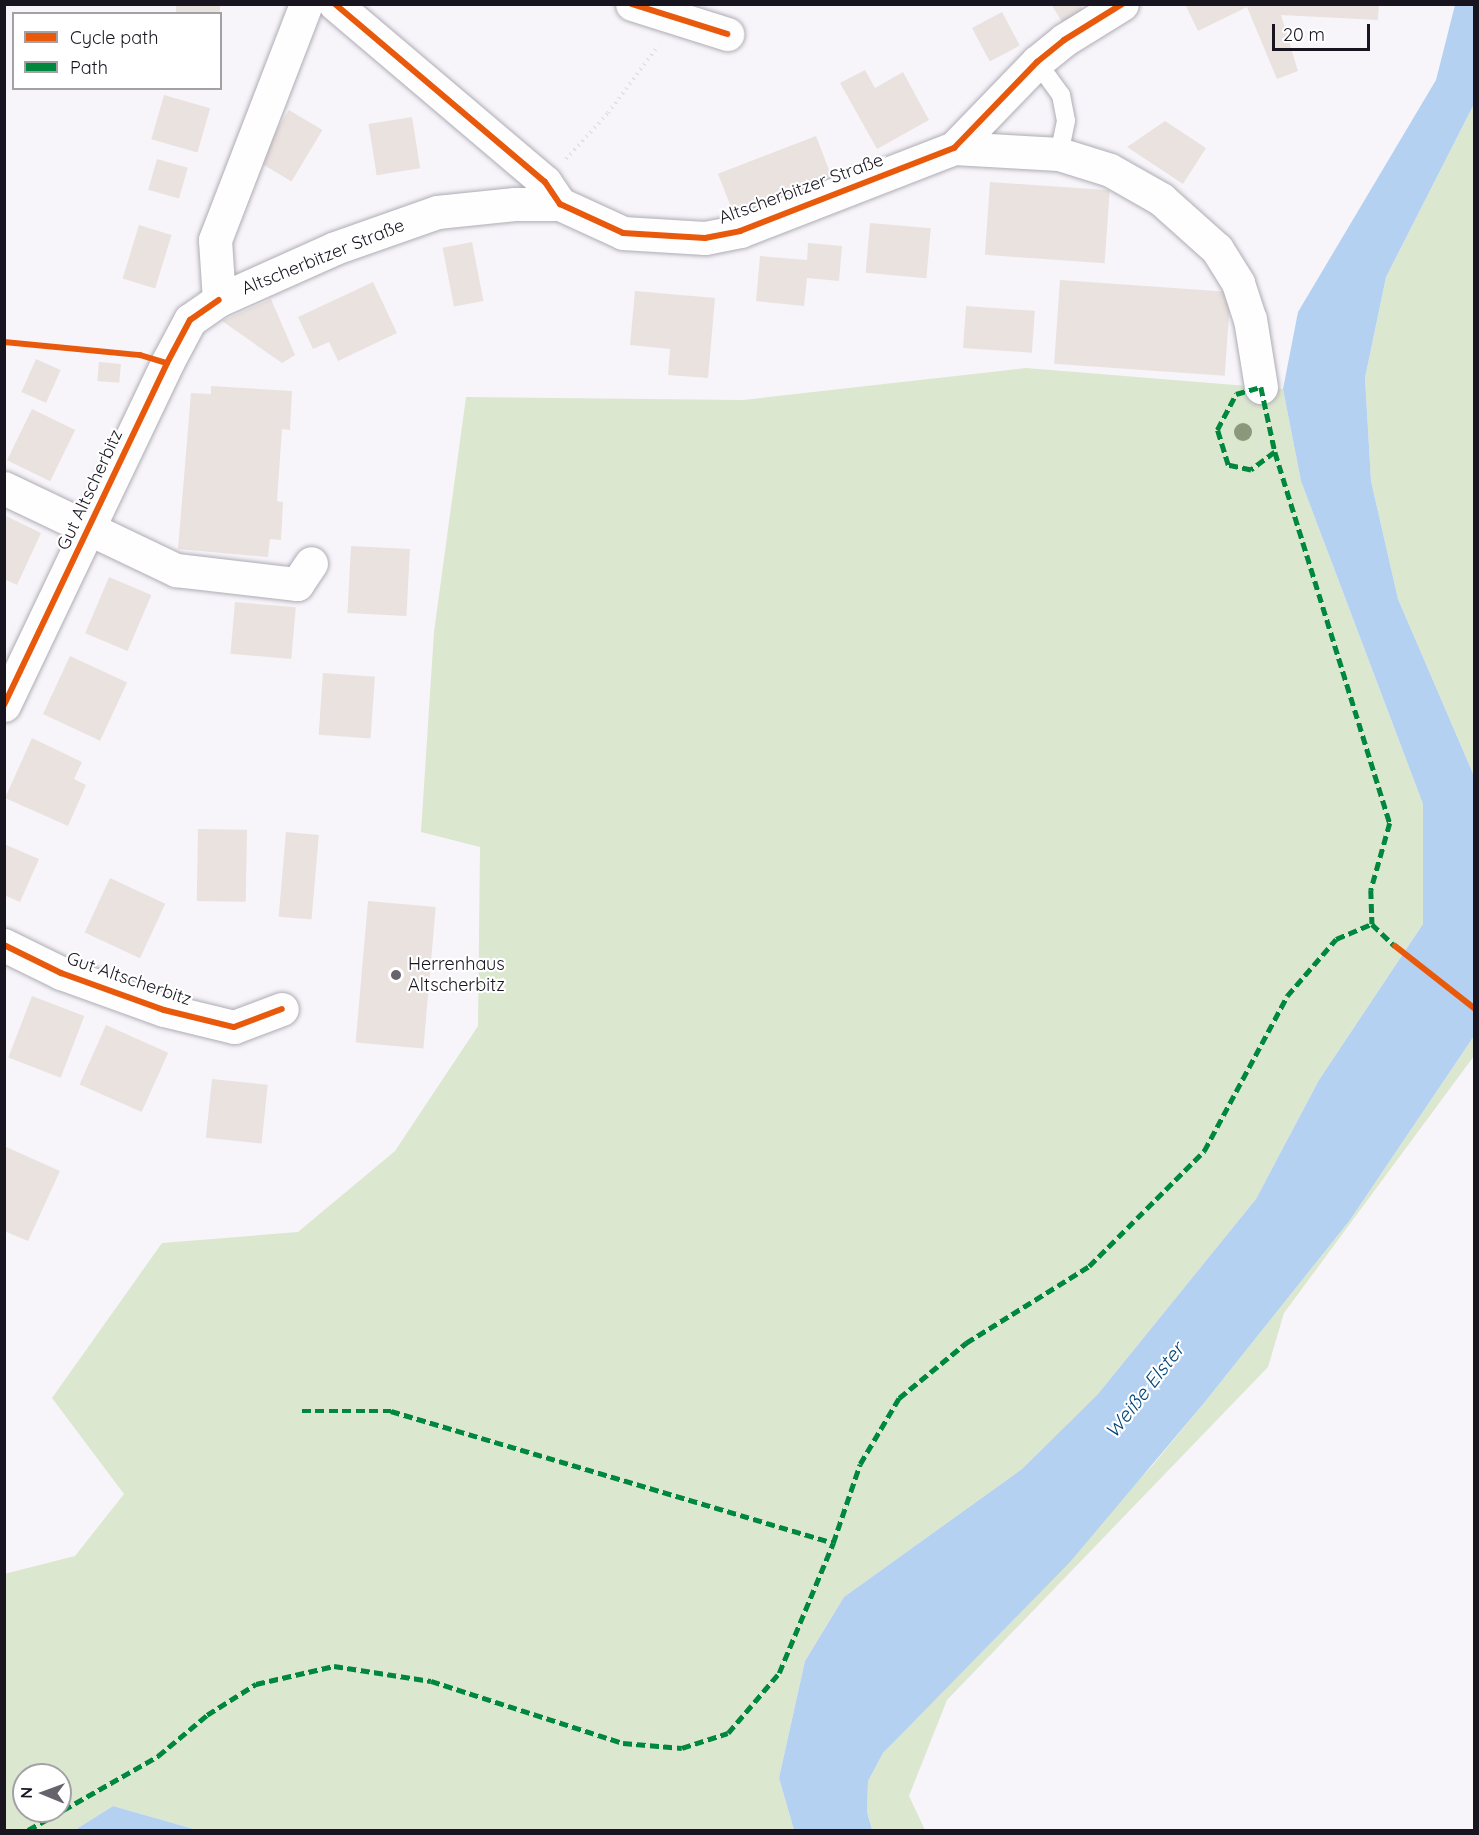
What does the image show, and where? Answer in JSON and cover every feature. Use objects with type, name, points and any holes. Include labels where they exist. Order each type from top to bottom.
[{"type":"street","name":"Altscherbitzer Straße","points":[[306,4],[215,240],[219,300],[335,248],[437,212],[552,193]]},
{"type":"street","name":"Altscherbitzer Straße","points":[[335,4],[552,193],[623,233],[705,238],[740,231],[954,148],[1059,154],[1110,170],[1161,199],[1217,249],[1238,283],[1251,318],[1261,387]]},
{"type":"street","points":[[632,4],[727,34]]},
{"type":"street","name":"Altscherbitzer Straße","points":[[954,148],[1037,62],[1064,40],[1122,4]]},
{"type":"street","name":"Gut Altscherbitz","points":[[4,705],[190,320],[219,300]]},
{"type":"street","name":"Gut Altscherbitz","points":[[4,488],[176,570],[297,584],[311,563]]},
{"type":"street","name":"Gut Altscherbitz","points":[[4,945],[62,973],[164,1011],[234,1027],[282,1009]]},
{"type":"lane","points":[[1037,62],[1061,95],[1066,121],[1059,154]]},
{"type":"path","points":[[552,193],[608,113],[679,19]]},
{"type":"green space","points":[[1474,104],[1474,776],[1398,599],[1371,481],[1365,378],[1386,277]]},
{"type":"green space","points":[[1026,368],[1283,389],[1301,481],[1423,804],[1423,924],[1319,1080],[1256,1199],[1098,1394],[1022,1469],[844,1597],[805,1661],[779,1778],[794,1830],[197,1830],[113,1806],[75,1830],[5,1830],[4,1574],[75,1556],[124,1494],[52,1398],[162,1243],[298,1232],[395,1151],[478,1026],[480,847],[421,832],[434,632],[466,397],[743,400]]},
{"type":"green space","points":[[1474,1036],[1474,1056],[1284,1313],[1268,1367],[947,1700],[909,1796],[925,1830],[872,1830],[867,1812],[868,1781],[883,1753],[1152,1466],[1204,1403],[1350,1220]]},
{"type":"water","name":"Weiße Elster","points":[[1455,5],[1474,5],[1474,104],[1386,277],[1365,378],[1371,481],[1398,599],[1474,776],[1474,1036],[1350,1220],[1204,1403],[1070,1562],[883,1753],[868,1781],[867,1812],[872,1830],[794,1830],[779,1778],[805,1661],[844,1597],[1022,1469],[1098,1394],[1256,1199],[1319,1080],[1423,924],[1423,804],[1301,481],[1283,389],[1298,312],[1436,80]]},
{"type":"water","points":[[113,1806],[197,1830],[75,1830]]},
{"type":"building","points":[[176,4],[220,4],[220,12],[176,12]]},
{"type":"building","points":[[1051,4],[1080,4],[1084,13],[1064,25]]},
{"type":"building","points":[[1185,4],[1379,4],[1378,20],[1281,15],[1298,71],[1277,79],[1247,7],[1198,31]]},
{"type":"building","points":[[1002,12],[1020,46],[990,62],[972,28]]},
{"type":"building","points":[[865,70],[875,88],[903,72],[929,120],[877,149],[840,83]]},
{"type":"building","points":[[164,95],[210,108],[197,152],[151,139]]},
{"type":"building","points":[[289,110],[322,130],[292,182],[258,161]]},
{"type":"building","points":[[412,117],[420,168],[377,175],[369,124]]},
{"type":"building","points":[[1165,121],[1206,148],[1183,184],[1127,147]]},
{"type":"building","points":[[816,136],[831,175],[733,213],[718,174]]},
{"type":"building","points":[[157,159],[188,168],[179,199],[148,190]]},
{"type":"building","points":[[990,182],[1110,190],[1105,263],[985,255]]},
{"type":"building","points":[[870,223],[931,228],[926,278],[866,273]]},
{"type":"building","points":[[139,225],[172,235],[155,288],[123,279]]},
{"type":"building","points":[[472,242],[483,301],[454,307],[443,248]]},
{"type":"building","points":[[808,243],[842,246],[839,281],[807,278],[804,306],[756,301],[760,256],[807,260]]},
{"type":"building","points":[[1060,280],[1231,292],[1225,376],[1054,364]]},
{"type":"building","points":[[373,282],[397,333],[338,361],[329,342],[313,349],[298,317]]},
{"type":"building","points":[[635,291],[715,298],[708,378],[668,375],[670,349],[630,345]]},
{"type":"building","points":[[271,299],[295,355],[282,363],[222,321]]},
{"type":"building","points":[[966,306],[1035,311],[1032,353],[963,348]]},
{"type":"building","points":[[36,359],[61,370],[46,403],[21,392]]},
{"type":"building","points":[[99,362],[121,364],[119,383],[97,381]]},
{"type":"building","points":[[211,386],[292,391],[290,430],[282,429],[277,501],[283,502],[281,540],[270,539],[268,557],[178,549],[191,393],[211,394]]},
{"type":"building","points":[[32,409],[75,430],[50,481],[7,460]]},
{"type":"building","points":[[4,515],[41,533],[17,585],[4,579]]},
{"type":"building","points":[[351,546],[410,549],[406,616],[347,613]]},
{"type":"building","points":[[109,577],[151,595],[128,651],[85,633]]},
{"type":"building","points":[[235,602],[296,607],[291,659],[230,654]]},
{"type":"building","points":[[70,656],[127,683],[100,741],[43,714]]},
{"type":"building","points":[[323,673],[375,677],[371,738],[319,735]]},
{"type":"building","points":[[32,738],[82,762],[74,779],[86,785],[68,826],[5,798]]},
{"type":"building","points":[[198,829],[247,830],[246,902],[197,901]]},
{"type":"building","points":[[286,832],[319,835],[311,920],[279,917]]},
{"type":"building","points":[[4,844],[39,859],[20,902],[4,895]]},
{"type":"building","points":[[110,878],[165,904],[140,958],[85,932]]},
{"type":"building","name":"Herrenhaus Altscherbitz","points":[[368,901],[436,907],[423,1048],[356,1042]]},
{"type":"building","points":[[32,996],[84,1016],[61,1078],[8,1058]]},
{"type":"building","points":[[106,1025],[168,1053],[142,1112],[80,1084]]},
{"type":"building","points":[[212,1079],[268,1085],[262,1144],[206,1138]]},
{"type":"building","points":[[4,1146],[60,1171],[28,1241],[4,1231]]},
{"type":"marked path","points":[[1275,452],[1251,470],[1228,465],[1217,430],[1236,394],[1261,387],[1275,452],[1390,823],[1371,890],[1372,924],[1395,946]]},
{"type":"marked path","points":[[28,1830],[158,1756],[207,1715],[256,1684],[334,1666],[431,1681],[623,1743],[682,1748],[728,1733],[779,1673],[833,1543],[860,1464],[899,1398],[966,1343],[1089,1266],[1204,1151],[1287,996],[1336,939],[1372,924]]},
{"type":"marked path","points":[[302,1411],[391,1411],[833,1543]]},
{"type":"cycle path","points":[[335,4],[545,182],[560,204],[623,233],[705,238],[740,231],[954,148],[1037,62],[1064,40],[1122,4]]},
{"type":"cycle path","points":[[632,4],[727,34]]},
{"type":"cycle path","points":[[4,705],[167,363],[190,320],[219,300]]},
{"type":"cycle path","points":[[4,342],[140,355],[167,363]]},
{"type":"cycle path","points":[[4,945],[61,973],[164,1010],[234,1027],[282,1009]]},
{"type":"cycle path","points":[[1395,946],[1474,1008]]},
{"type":"place","name":"Herrenhaus Altscherbitz","points":[[396,975]]}]
